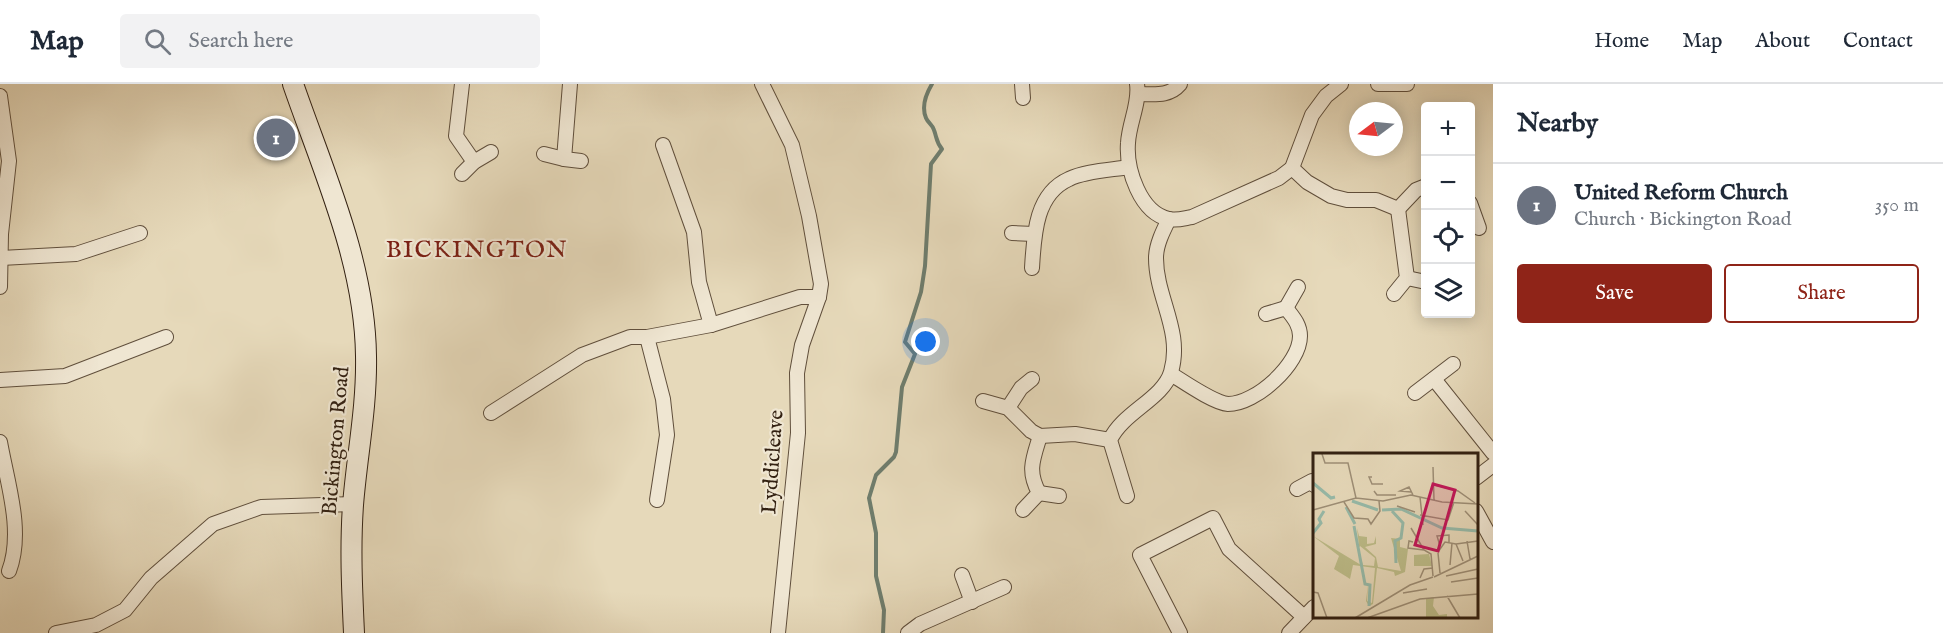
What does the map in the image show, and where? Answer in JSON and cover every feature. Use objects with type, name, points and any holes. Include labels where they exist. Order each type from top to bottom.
[{"type":"main road","name":"Bickington Road","points":[[293,84],[346,238],[361,299],[366,355],[364,421],[353,504],[351,577],[354,633]]},
{"type":"street","points":[[462,84],[456,136],[474,162]]},
{"type":"street","points":[[564,159],[570,84]]},
{"type":"street","name":"Lyddicleave","points":[[762,84],[792,145],[809,216],[821,284],[819,297],[802,345],[797,373],[798,433],[778,633]]},
{"type":"street","points":[[1022,84],[1023,98]]},
{"type":"street","points":[[1180,84],[1175,90],[1161,94],[1138,89],[1130,128],[1129,167],[1142,196],[1153,212],[1169,219],[1192,217],[1279,178],[1293,168],[1312,115],[1326,96],[1341,84]]},
{"type":"street","points":[[1378,84],[1407,84]]},
{"type":"street","points":[[0,96],[9,160],[0,287]]},
{"type":"street","points":[[663,145],[694,232],[699,282],[711,325]]},
{"type":"street","points":[[462,174],[474,162],[490,152]]},
{"type":"street","points":[[544,154],[581,161]]},
{"type":"street","points":[[1032,268],[1034,234],[1047,195],[1069,178],[1129,167]]},
{"type":"street","points":[[1293,168],[1307,182],[1331,196],[1347,200],[1376,200],[1398,209]]},
{"type":"street","points":[[1398,209],[1421,188]]},
{"type":"street","points":[[1394,294],[1407,278],[1398,209]]},
{"type":"street","points":[[1127,496],[1110,440],[1116,428],[1152,398],[1171,374],[1176,347],[1156,257],[1161,235],[1169,219]]},
{"type":"street","points":[[1475,230],[1493,223]]},
{"type":"street","points":[[1,258],[76,254],[140,233]]},
{"type":"street","points":[[1012,233],[1034,234]]},
{"type":"street","points":[[1407,278],[1421,281]]},
{"type":"street","points":[[1266,314],[1286,308],[1298,287]]},
{"type":"street","points":[[491,413],[582,355],[630,337],[647,337],[711,325],[800,297],[819,297]]},
{"type":"street","points":[[1171,374],[1226,404],[1249,400],[1292,363],[1298,352],[1299,325],[1286,308]]},
{"type":"street","points":[[0,380],[65,376],[166,337]]},
{"type":"street","points":[[647,337],[663,399],[667,435],[657,500]]},
{"type":"street","points":[[1415,393],[1453,364]]},
{"type":"street","points":[[1008,408],[1021,388],[1032,378]]},
{"type":"street","points":[[1434,379],[1493,453]]},
{"type":"street","points":[[983,401],[1008,408],[1030,431],[1040,436],[1075,434],[1110,440]]},
{"type":"street","points":[[1039,493],[1032,480],[1032,461],[1040,436]]},
{"type":"street","points":[[0,442],[16,533],[15,555],[9,571]]},
{"type":"street","points":[[1478,476],[1493,465]]},
{"type":"street","points":[[1298,489],[1312,481],[1313,483]]},
{"type":"street","points":[[1039,493],[1059,496]]},
{"type":"street","points":[[1023,510],[1039,493]]},
{"type":"street","points":[[56,633],[96,625],[125,610],[151,578],[213,524],[261,507],[353,504]]},
{"type":"street","points":[[1478,515],[1493,542]]},
{"type":"street","points":[[1176,632],[1140,555],[1213,518],[1229,549],[1304,617]]},
{"type":"street","points":[[962,575],[972,602]]},
{"type":"street","points":[[908,633],[920,624],[1004,587]]},
{"type":"street","points":[[1289,633],[1313,608]]},
{"type":"waterway","points":[[883,633],[884,610],[876,576],[876,533],[869,498],[876,475],[896,452],[902,387],[915,354],[905,342],[921,292],[925,266],[931,164],[942,149],[924,109],[932,84]]},
{"type":"place","name":"United Reform Church","points":[[276,138]]},
{"type":"district","name":"BICKINGTON","points":[[477,249]]}]
